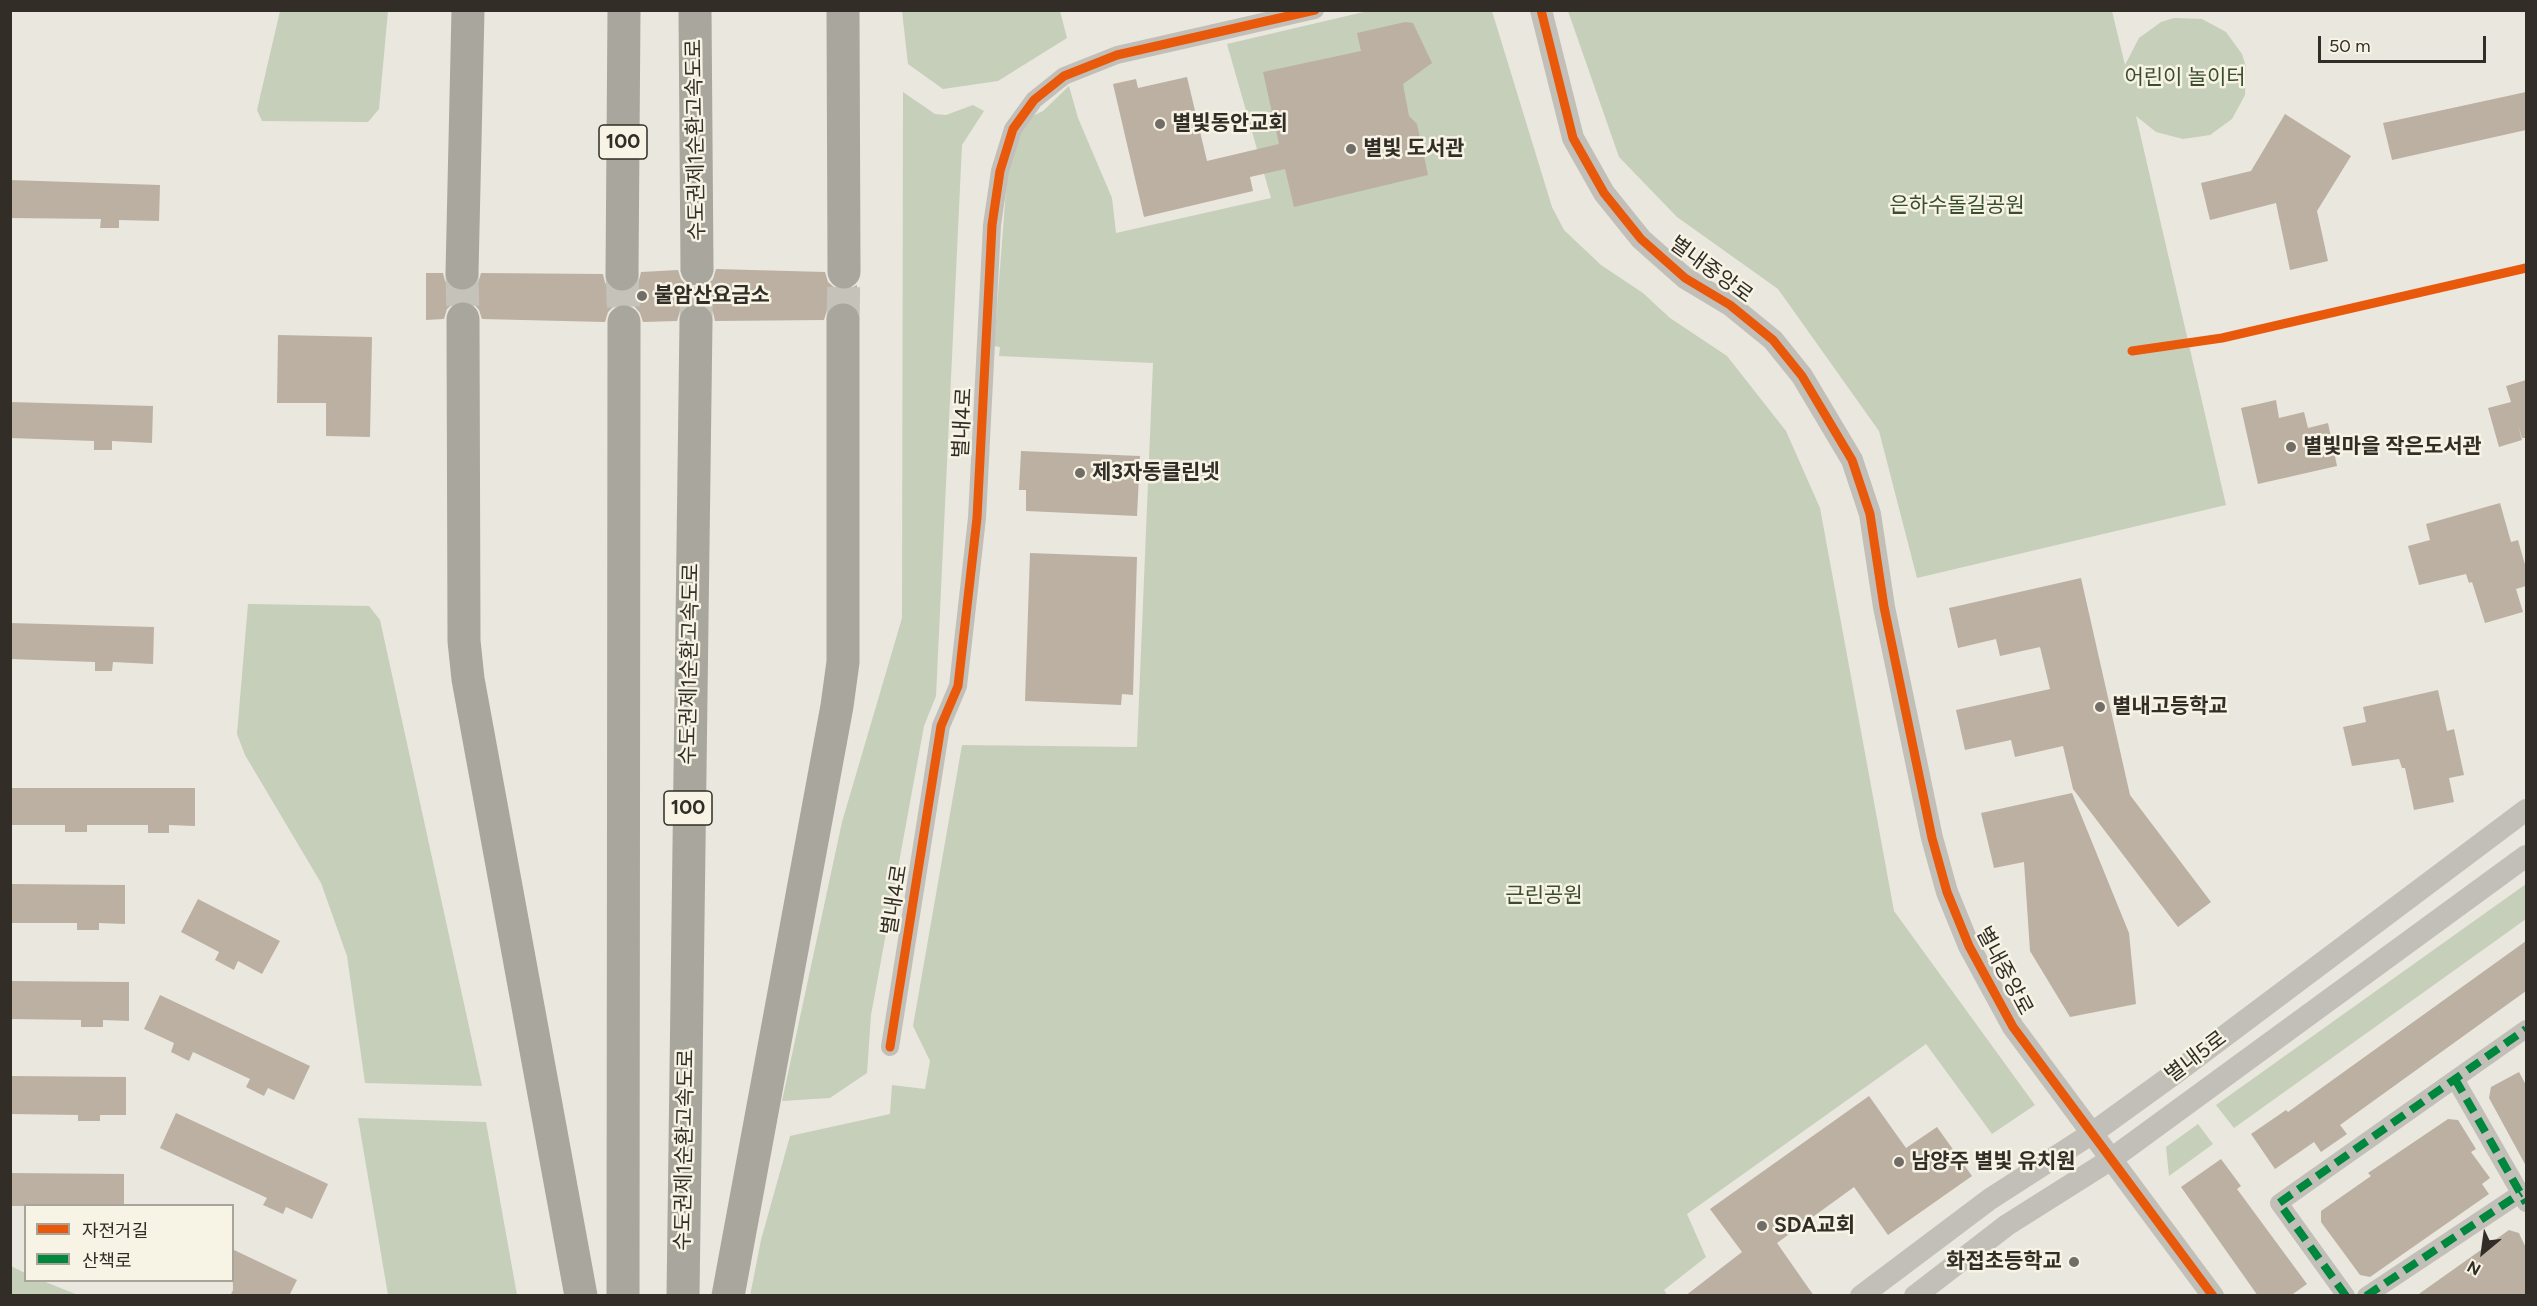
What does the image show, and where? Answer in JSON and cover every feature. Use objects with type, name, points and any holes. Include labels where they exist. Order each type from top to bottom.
[{"type":"highway","points":[[462,273],[468,10]]},
{"type":"highway","name":"100","points":[[622,274],[624,10]]},
{"type":"highway","name":"수도권제1순환고속도로","points":[[695,10],[697,268]]},
{"type":"highway","points":[[843,10],[844,272]]},
{"type":"highway","points":[[463,319],[464,641],[468,679],[581,1296]]},
{"type":"highway","points":[[728,1296],[837,706],[843,662],[843,320]]},
{"type":"highway","name":"수도권제1순환고속도로","points":[[684,1296],[696,321]]},
{"type":"highway","points":[[623,1296],[624,322]]},
{"type":"street","name":"별내4로","points":[[890,1047],[941,726],[958,686],[977,518],[992,225],[1000,171],[1013,129],[1034,99],[1074,71],[1117,55],[1315,10]]},
{"type":"street","name":"별내중앙로","points":[[1541,10],[1573,138],[1604,194],[1641,240],[1685,278],[1730,305],[1780,349],[1820,404],[1852,460],[1870,514],[1884,607],[1914,758],[1947,892],[1969,946],[2013,1027],[2213,1296]]},
{"type":"street","name":"별내5로","points":[[1861,1296],[1990,1199],[2091,1134],[2526,810]]},
{"type":"street","name":"별내5로","points":[[1915,1296],[2007,1225],[2110,1160],[2526,856]]},
{"type":"street","points":[[2346,1296],[2279,1203],[2526,1029]]},
{"type":"street","points":[[2366,1296],[2524,1198],[2455,1079]]},
{"type":"green space","points":[[280,11],[388,11],[379,109],[368,122],[262,121],[257,110]]},
{"type":"green space","points":[[902,11],[1060,11],[1067,38],[998,81],[943,89],[908,64]]},
{"type":"green space","name":"근린공원","points":[[1368,11],[1492,11],[1552,207],[1564,230],[1601,265],[1643,293],[1670,318],[1727,356],[1786,431],[1820,508],[1894,911],[2035,1105],[1992,1134],[1926,1044],[1687,1214],[1706,1257],[1664,1290],[1667,1295],[750,1296],[761,1240],[790,1136],[890,1114],[892,1085],[925,1089],[930,1061],[913,1026],[962,745],[1137,747],[1153,363],[999,356],[1000,347],[994,346],[1008,164],[1026,119],[1043,111],[1069,86],[1078,118],[1112,198],[1116,233],[1271,198],[1227,44]]},
{"type":"green space","name":"은하수돌길공원","points":[[1568,11],[2112,11],[2125,65],[2139,38],[2161,22],[2174,18],[2202,19],[2226,32],[2242,54],[2246,67],[2245,95],[2232,119],[2210,135],[2183,139],[2156,132],[2136,116],[2226,505],[1917,578],[1879,431],[1778,289],[1677,217],[1619,157]]},
{"type":"green space","points":[[903,92],[935,114],[946,115],[973,105],[984,111],[962,145],[936,696],[924,726],[871,1015],[867,1073],[830,1098],[782,1101],[842,822],[902,618]]},
{"type":"green space","points":[[248,604],[369,606],[380,620],[482,1086],[365,1083],[347,956],[321,883],[245,755],[237,734]]},
{"type":"green space","points":[[2526,884],[2526,919],[2234,1128],[2216,1105]]},
{"type":"green space","points":[[358,1118],[486,1122],[517,1295],[388,1295]]},
{"type":"green space","points":[[2198,1124],[2213,1144],[2169,1176],[2166,1147]]},
{"type":"green space","points":[[11,1266],[24,1272],[24,1282],[46,1282],[78,1295],[11,1295]]},
{"type":"building","points":[[1405,22],[1413,23],[1432,63],[1403,84],[1409,116],[1417,124],[1428,175],[1294,207],[1285,169],[1250,177],[1253,191],[1144,217],[1113,84],[1136,79],[1138,88],[1187,77],[1207,161],[1279,144],[1263,72],[1361,51],[1357,33]]},
{"type":"building","points":[[2526,92],[2526,130],[2392,160],[2383,123]]},
{"type":"building","points":[[2285,114],[2351,156],[2317,211],[2328,261],[2290,270],[2276,203],[2210,220],[2201,183],[2251,171]]},
{"type":"building","points":[[10,180],[160,185],[159,221],[119,220],[119,228],[100,228],[101,219],[10,218]]},
{"type":"building","name":"불암산요금소","points":[[716,269],[825,272],[828,282],[835,288],[845,291],[857,285],[857,308],[844,301],[834,304],[827,310],[824,320],[715,321],[713,312],[706,305],[696,302],[686,305],[680,311],[677,321],[643,322],[634,306],[623,303],[614,306],[608,312],[605,322],[482,319],[473,303],[462,300],[447,309],[444,319],[426,320],[426,273],[443,273],[445,281],[452,289],[462,292],[470,290],[478,283],[481,273],[603,274],[605,283],[612,290],[622,293],[631,291],[638,284],[641,272],[678,270],[681,279],[687,285],[698,288],[707,285],[713,279]]},
{"type":"building","points":[[278,335],[372,337],[370,437],[326,436],[326,403],[277,403]]},
{"type":"building","points":[[2526,380],[2526,438],[2522,438],[2518,425],[2522,440],[2499,447],[2488,408],[2511,402],[2506,386]]},
{"type":"building","name":"별빛마을 작은도서관","points":[[2276,400],[2279,418],[2304,412],[2308,428],[2328,423],[2337,466],[2258,484],[2241,408]]},
{"type":"building","points":[[10,402],[153,406],[152,443],[112,441],[112,450],[94,450],[94,441],[10,438]]},
{"type":"building","name":"제3자동클린넷","points":[[1021,451],[1140,456],[1137,516],[1026,511],[1026,490],[1019,490]]},
{"type":"building","points":[[2500,503],[2511,542],[2518,540],[2526,568],[2526,586],[2516,589],[2523,612],[2485,623],[2472,582],[2469,583],[2466,574],[2419,585],[2408,546],[2430,540],[2426,524]]},
{"type":"building","points":[[1030,553],[1137,557],[1133,695],[1122,694],[1121,705],[1025,701]]},
{"type":"building","name":"별내고등학교","points":[[2081,578],[2130,795],[2211,902],[2178,927],[2073,789],[2063,746],[2015,757],[2011,740],[1965,750],[1956,710],[2050,689],[2040,647],[2000,656],[1996,639],[1958,648],[1949,608]]},
{"type":"building","points":[[10,623],[154,627],[153,664],[113,662],[112,671],[95,671],[95,662],[10,659]]},
{"type":"building","points":[[2438,690],[2447,731],[2454,729],[2464,775],[2449,778],[2454,802],[2414,810],[2405,768],[2402,768],[2399,759],[2352,766],[2343,727],[2366,722],[2363,707]]},
{"type":"building","points":[[10,788],[195,788],[195,826],[169,825],[169,833],[148,833],[148,825],[87,825],[87,832],[65,832],[65,825],[10,825]]},
{"type":"building","points":[[2072,793],[2129,933],[2136,1004],[2070,1017],[2030,951],[2024,862],[1994,868],[1981,813]]},
{"type":"building","points":[[10,884],[125,885],[125,924],[99,923],[99,930],[77,930],[77,923],[10,923]]},
{"type":"building","points":[[198,899],[280,941],[262,974],[238,961],[234,970],[215,960],[219,952],[181,932]]},
{"type":"building","points":[[2526,941],[2526,991],[2340,1125],[2347,1134],[2321,1152],[2314,1142],[2275,1169],[2251,1134],[2286,1110],[2288,1112]]},
{"type":"building","points":[[10,981],[129,982],[129,1021],[103,1020],[103,1027],[81,1027],[81,1020],[10,1019]]},
{"type":"building","points":[[160,995],[310,1066],[294,1100],[268,1088],[264,1096],[246,1087],[250,1079],[193,1052],[189,1061],[171,1052],[174,1043],[144,1029]]},
{"type":"building","points":[[2519,1072],[2526,1085],[2526,1166],[2489,1098],[2491,1087]]},
{"type":"building","points":[[10,1076],[126,1077],[126,1115],[100,1115],[100,1121],[78,1121],[78,1115],[10,1114]]},
{"type":"building","points":[[1869,1096],[1906,1148],[1937,1127],[1972,1176],[1888,1235],[1854,1187],[1777,1243],[1814,1296],[1685,1296],[1742,1252],[1710,1209]]},
{"type":"building","points":[[176,1113],[328,1184],[312,1219],[286,1207],[283,1214],[263,1205],[267,1198],[160,1148]]},
{"type":"building","points":[[2448,1119],[2458,1120],[2476,1149],[2471,1152],[2490,1178],[2482,1184],[2489,1194],[2370,1277],[2360,1275],[2321,1222],[2321,1211],[2371,1176],[2368,1173]]},
{"type":"building","points":[[2221,1159],[2241,1186],[2237,1189],[2307,1284],[2290,1296],[2258,1296],[2181,1187]]},
{"type":"building","points":[[10,1173],[124,1174],[124,1204],[10,1206]]},
{"type":"building","points":[[2509,1230],[2519,1233],[2526,1248],[2526,1296],[2416,1296]]},
{"type":"building","points":[[234,1250],[297,1280],[289,1296],[230,1296],[233,1290]]},
{"type":"tunnel","points":[[696,321],[697,269]]},
{"type":"tunnel","points":[[843,320],[844,272]]},
{"type":"tunnel","points":[[462,273],[463,319]]},
{"type":"tunnel","points":[[622,274],[624,322]]},
{"type":"marked path","points":[[2346,1296],[2279,1203],[2526,1029]]},
{"type":"marked path","points":[[2455,1079],[2526,1203]]},
{"type":"marked path","points":[[2366,1296],[2521,1193]]},
{"type":"cycle path","points":[[890,1047],[941,726],[958,686],[977,518],[992,225],[1000,171],[1013,129],[1034,100],[1064,76],[1117,55],[1315,10]]},
{"type":"cycle path","points":[[1541,10],[1573,138],[1604,193],[1641,239],[1685,278],[1730,305],[1773,340],[1802,376],[1852,460],[1870,514],[1884,607],[1932,838],[1947,892],[1969,946],[2013,1027],[2213,1296]]},
{"type":"cycle path","points":[[2132,351],[2222,338],[2526,268]]},
{"type":"place","name":"별빛동안교회","points":[[1160,124]]},
{"type":"place","name":"별빛 도서관","points":[[1351,149]]},
{"type":"place","name":"불암산요금소","points":[[642,296]]},
{"type":"place","name":"별빛마을 작은도서관","points":[[2291,447]]},
{"type":"place","name":"제3자동클린넷","points":[[1080,473]]},
{"type":"place","name":"별내고등학교","points":[[2100,707]]},
{"type":"place","name":"남양주 별빛 유치원","points":[[1899,1162]]},
{"type":"place","name":"SDA교회","points":[[1762,1226]]},
{"type":"place","name":"화접초등학교","points":[[2074,1262]]},
{"type":"park label","name":"어린이 놀이터","points":[[2185,78]]}]
